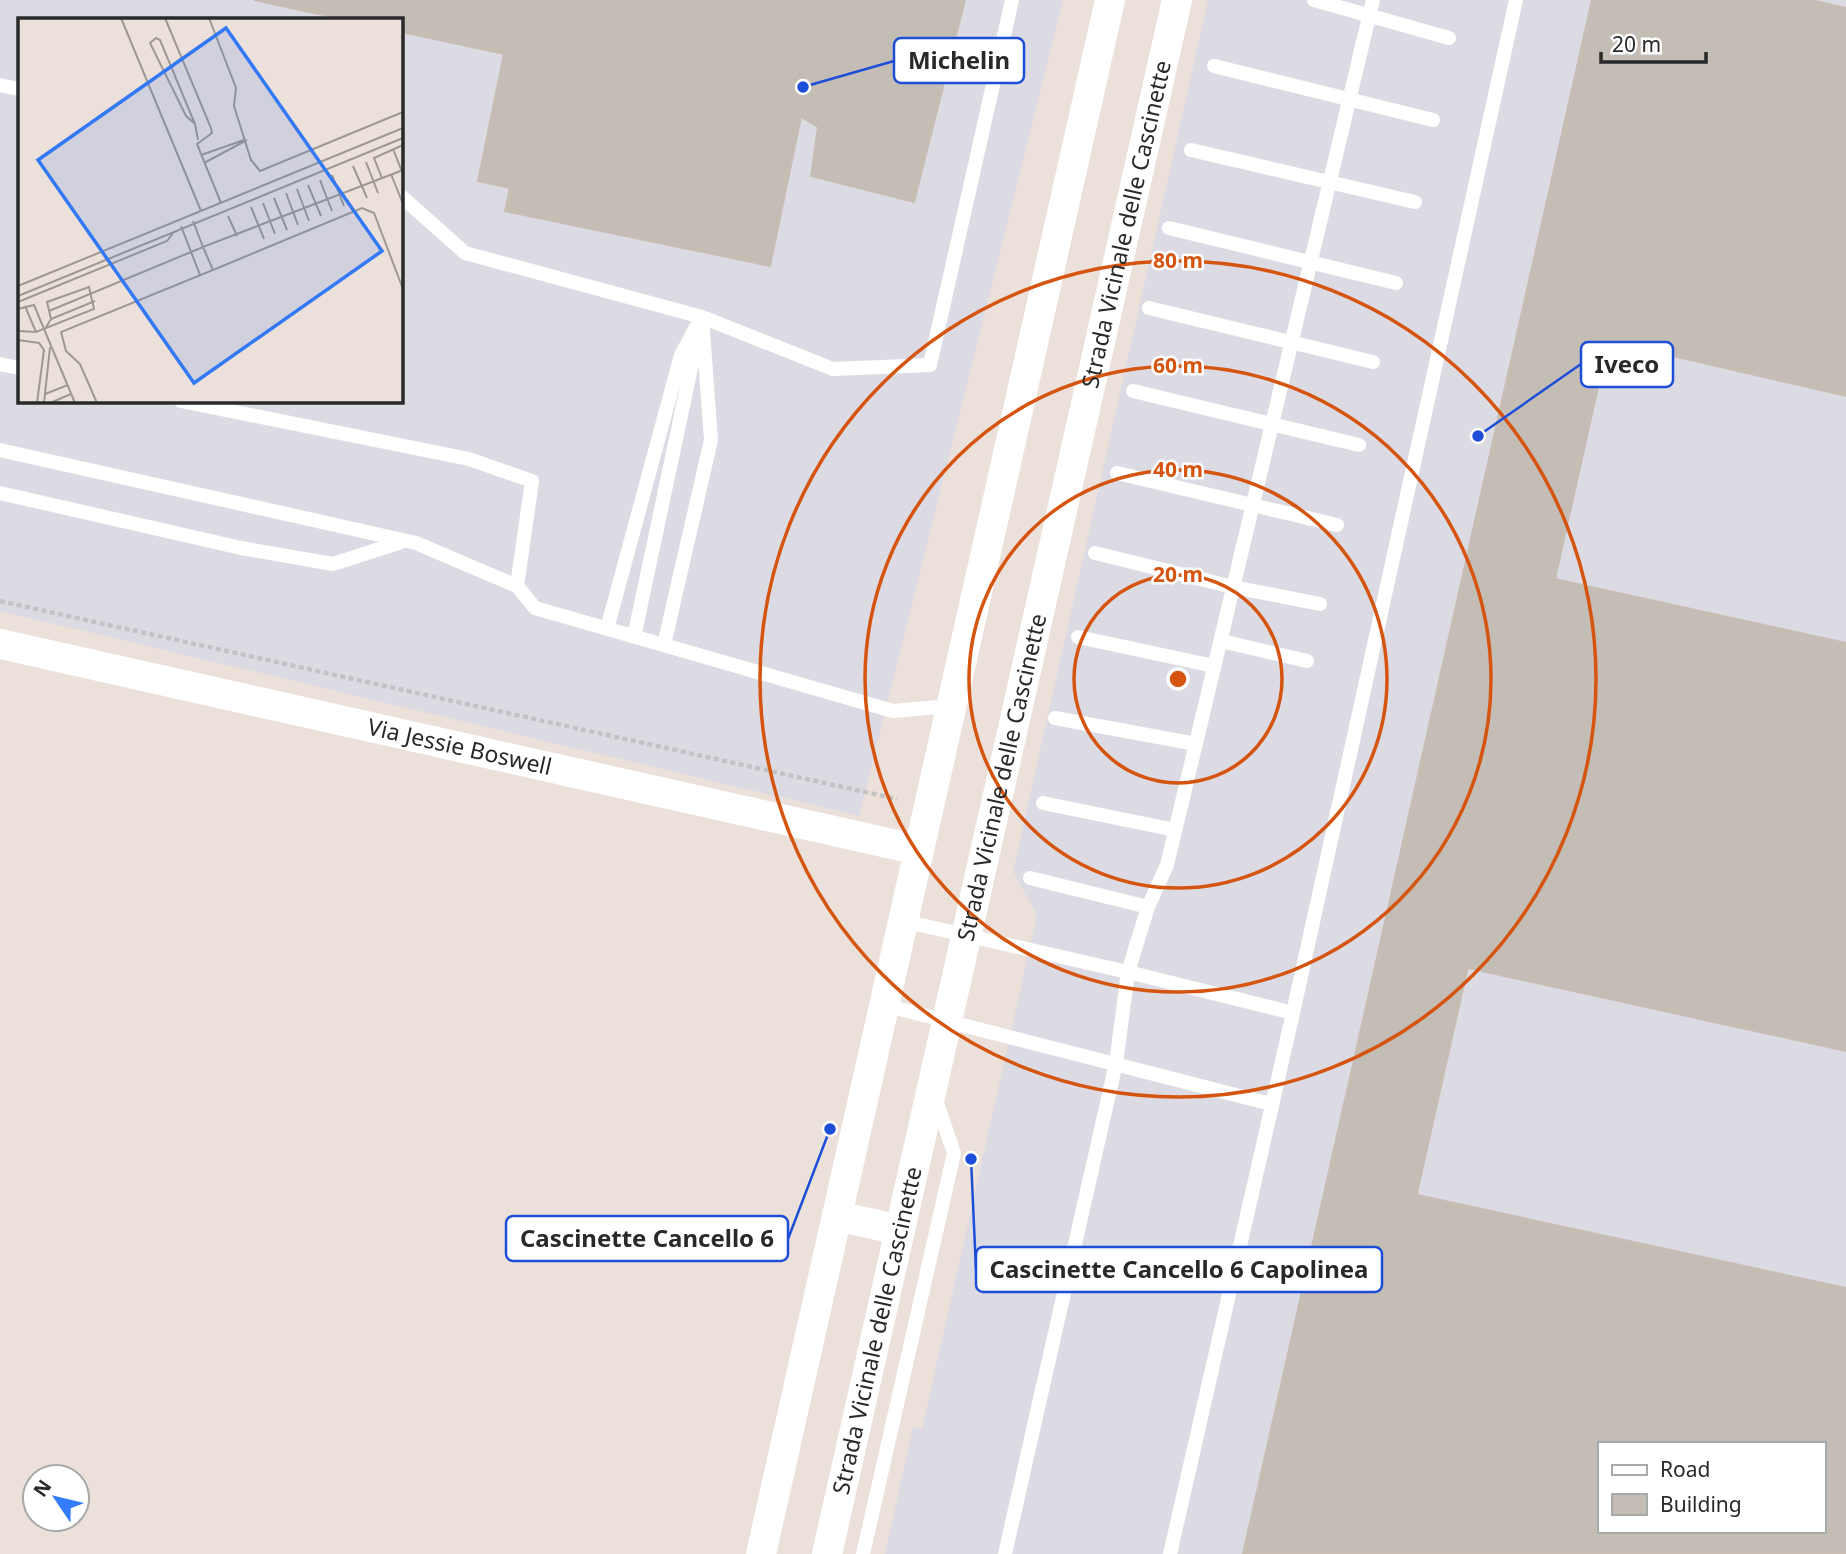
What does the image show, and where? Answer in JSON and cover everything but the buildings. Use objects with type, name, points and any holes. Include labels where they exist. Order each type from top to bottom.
[{"type":"street","points":[[761,1554],[1110,0]]},
{"type":"street","name":"Strada Vicinale delle Cascinette","points":[[827,1554],[1177,0]]},
{"type":"street","name":"Via Jessie Boswell","points":[[0,644],[919,850]]},
{"type":"street","points":[[837,1216],[900,1230]]},
{"type":"lane","points":[[402,197],[465,253],[702,317],[833,369],[930,365],[1012,0]]},
{"type":"lane","points":[[1314,0],[1371,7],[1449,38]]},
{"type":"lane","points":[[1170,1554],[1293,1013],[1516,0]]},
{"type":"lane","points":[[1005,1554],[1116,1063],[1128,972],[1148,907],[1167,865],[1371,7]]},
{"type":"lane","points":[[1213,66],[1433,120]]},
{"type":"lane","points":[[0,85],[18,89]]},
{"type":"lane","points":[[1191,150],[1415,202]]},
{"type":"lane","points":[[1169,228],[1396,283]]},
{"type":"lane","points":[[1149,307],[1373,362]]},
{"type":"lane","points":[[607,629],[681,355],[702,317]]},
{"type":"lane","points":[[634,637],[702,317]]},
{"type":"lane","points":[[664,645],[710,440],[702,317]]},
{"type":"lane","points":[[0,364],[18,368]]},
{"type":"lane","points":[[1133,391],[1359,445]]},
{"type":"lane","points":[[186,402],[469,459],[532,481],[517,586]]},
{"type":"lane","points":[[0,450],[403,541],[517,586],[535,608],[893,711],[951,706]]},
{"type":"lane","points":[[1116,473],[1337,526]]},
{"type":"lane","points":[[0,494],[241,548],[333,564],[403,541]]},
{"type":"lane","points":[[1095,552],[1233,587],[1320,604]]},
{"type":"lane","points":[[1078,637],[1214,666]]},
{"type":"lane","points":[[1221,641],[1307,661]]},
{"type":"lane","points":[[1055,718],[1196,744]]},
{"type":"lane","points":[[1043,803],[1175,830]]},
{"type":"lane","points":[[1030,878],[1148,907]]},
{"type":"lane","points":[[903,921],[1293,1013]]},
{"type":"lane","points":[[884,1005],[1271,1104]]},
{"type":"lane","points":[[863,1554],[954,1153],[932,1090]]},
{"type":"path","points":[[0,601],[929,806]]},
{"type":"shaded area","points":[[0,0],[1063,0],[859,816],[0,611]]},
{"type":"shaded area","points":[[1208,0],[1846,0],[1846,1554],[885,1554],[913,1427],[922,1429],[1037,915],[1013,871]]},
{"type":"place","name":"Michelin","points":[[803,87]]},
{"type":"place","name":"Iveco","points":[[1478,436]]},
{"type":"place","name":"Cascinette Cancello 6","points":[[830,1129]]},
{"type":"place","name":"Cascinette Cancello 6 Capolinea","points":[[971,1159]]}]
